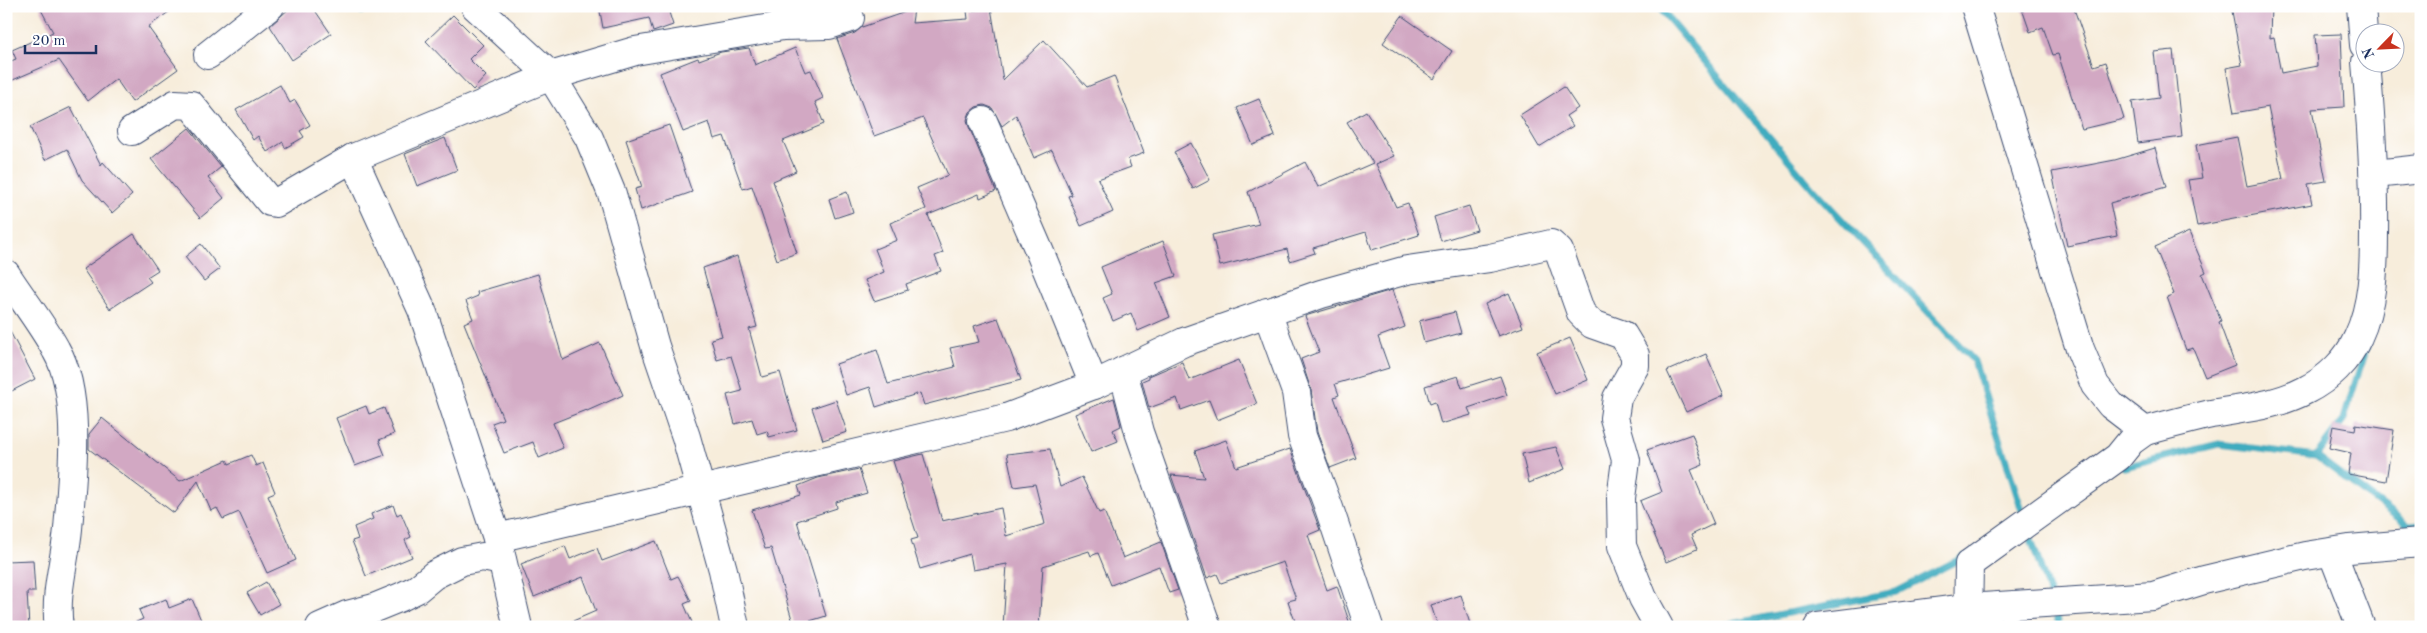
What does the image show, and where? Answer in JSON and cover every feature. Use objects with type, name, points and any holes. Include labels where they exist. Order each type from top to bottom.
[{"type":"street","points":[[208,54],[270,6]]},
{"type":"street","points":[[475,6],[551,76],[589,138],[612,194],[655,346],[686,437],[699,490],[723,570],[735,627]]},
{"type":"street","points":[[1975,6],[2080,349],[2095,384],[2111,405],[2145,431]]},
{"type":"street","points":[[2361,6],[2362,22]]},
{"type":"street","points":[[132,131],[175,104],[191,105],[273,204],[282,201],[353,158],[551,76],[635,51],[783,26],[829,25],[850,18]]},
{"type":"street","points":[[1968,617],[1969,564],[2118,457],[2132,441],[2145,431],[2212,414],[2263,406],[2305,391],[2332,373],[2353,347],[2366,310],[2374,267],[2375,174],[2367,72]]},
{"type":"street","points":[[983,121],[1041,255],[1094,385]]},
{"type":"street","points":[[353,158],[422,310],[500,550],[518,627]]},
{"type":"street","points":[[2375,174],[2421,169]]},
{"type":"street","points":[[320,627],[347,615],[374,608],[401,597],[418,589],[434,575],[462,561],[483,557],[500,550],[699,490],[1006,418],[1094,385],[1184,342],[1321,294],[1407,270],[1490,258],[1551,244],[1560,251],[1581,313],[1592,324],[1623,335],[1635,355],[1634,366],[1617,398],[1614,418],[1626,460],[1621,498],[1622,546],[1643,598],[1659,627]]},
{"type":"street","points":[[6,274],[16,310],[57,351],[68,380],[73,412],[68,529],[57,612],[59,627]]},
{"type":"street","points":[[1267,312],[1296,392],[1302,436],[1330,508],[1369,627]]},
{"type":"street","points":[[1123,371],[1139,432],[1207,627]]},
{"type":"street","points":[[1818,627],[1968,617],[2153,596],[2213,578],[2332,552],[2421,543]]},
{"type":"street","points":[[2332,552],[2361,627]]},
{"type":"building","points":[[39,6],[177,6],[148,27],[178,69],[132,102],[116,79],[88,101],[59,60],[6,83],[6,63],[16,59],[12,50],[53,32]]},
{"type":"building","points":[[292,6],[312,6],[331,34],[292,60],[270,26]]},
{"type":"building","points":[[599,6],[667,6],[673,25],[653,32],[649,18],[603,28]]},
{"type":"building","points":[[2021,6],[2073,6],[2094,66],[2106,62],[2124,119],[2082,129],[2058,54],[2053,55],[2043,27],[2030,32]]},
{"type":"building","points":[[2231,6],[2271,6],[2270,38],[2274,37],[2281,73],[2317,66],[2315,35],[2341,34],[2344,107],[2312,109],[2326,181],[2308,184],[2312,204],[2197,226],[2188,180],[2202,178],[2196,145],[2237,137],[2247,186],[2283,179],[2268,107],[2234,113],[2226,68],[2242,65]]},
{"type":"building","points":[[991,8],[1003,80],[1044,40],[1087,87],[1114,76],[1144,153],[1128,159],[1131,167],[1098,179],[1113,212],[1081,226],[1068,196],[1072,195],[1052,150],[1034,158],[1016,115],[1002,126],[992,108],[984,105],[976,107],[970,112],[967,120],[996,191],[980,198],[979,194],[928,215],[943,253],[935,256],[941,271],[906,284],[908,290],[874,301],[865,280],[884,272],[875,249],[897,240],[890,223],[926,209],[917,188],[948,175],[923,118],[874,136],[837,39],[855,33],[862,27],[914,9],[912,23],[968,19],[967,11]]},
{"type":"building","points":[[453,15],[483,45],[469,59],[486,76],[473,90],[426,41]]},
{"type":"building","points":[[1402,16],[1452,51],[1434,79],[1383,43]]},
{"type":"building","points":[[749,48],[755,65],[795,48],[805,72],[811,70],[823,98],[815,102],[824,124],[783,141],[796,171],[773,181],[797,253],[777,260],[752,186],[743,189],[724,136],[714,139],[709,122],[683,132],[660,73],[698,58],[699,60],[721,52]]},
{"type":"building","points":[[2173,50],[2182,137],[2138,143],[2132,102],[2159,98],[2154,52]]},
{"type":"building","points":[[280,85],[290,103],[295,100],[310,125],[300,131],[304,137],[285,148],[283,142],[267,152],[258,136],[253,140],[236,110]]},
{"type":"building","points":[[1564,87],[1578,108],[1566,116],[1573,126],[1539,147],[1520,115]]},
{"type":"building","points":[[1259,99],[1275,136],[1253,145],[1237,108]]},
{"type":"building","points":[[71,107],[101,165],[103,162],[132,195],[112,213],[82,180],[67,149],[45,160],[30,127]]},
{"type":"building","points":[[1366,111],[1394,156],[1376,164],[1396,207],[1408,203],[1419,235],[1372,250],[1366,232],[1313,248],[1315,253],[1290,261],[1287,249],[1220,266],[1212,235],[1259,224],[1248,192],[1305,162],[1318,187],[1373,163],[1347,122]]},
{"type":"building","points":[[669,125],[692,192],[641,210],[635,189],[642,187],[626,140]]},
{"type":"building","points":[[189,128],[221,167],[208,178],[224,198],[200,218],[151,159]]},
{"type":"building","points":[[445,138],[457,170],[417,186],[405,154]]},
{"type":"building","points":[[1191,143],[1210,180],[1193,189],[1174,152]]},
{"type":"building","points":[[2155,148],[2166,187],[2110,203],[2117,236],[2067,246],[2052,172],[2115,160]]},
{"type":"building","points":[[847,192],[853,212],[835,218],[829,199]]},
{"type":"building","points":[[1469,206],[1477,230],[1441,241],[1434,217]]},
{"type":"building","points":[[2189,232],[2206,272],[2202,274],[2221,321],[2219,322],[2235,365],[2205,377],[2193,348],[2186,350],[2167,297],[2174,294],[2155,247]]},
{"type":"building","points":[[134,234],[158,270],[147,277],[151,282],[110,309],[83,269]]},
{"type":"building","points":[[1163,241],[1176,276],[1156,283],[1170,317],[1138,331],[1131,313],[1113,321],[1103,298],[1112,294],[1101,267]]},
{"type":"building","points":[[201,244],[220,269],[204,281],[185,257]]},
{"type":"building","points":[[737,256],[757,327],[749,329],[762,377],[780,372],[797,430],[769,437],[767,431],[757,434],[752,419],[735,424],[727,395],[742,391],[731,356],[717,360],[711,339],[722,336],[703,268]]},
{"type":"building","points":[[538,274],[563,360],[600,343],[623,395],[553,423],[563,448],[539,458],[533,442],[504,453],[492,423],[503,419],[464,323],[473,319],[466,301],[478,296],[477,292]]},
{"type":"building","points":[[1392,290],[1405,327],[1378,337],[1389,368],[1335,384],[1339,395],[1334,397],[1356,458],[1330,468],[1317,432],[1311,390],[1301,359],[1319,352],[1305,316]]},
{"type":"building","points":[[1509,293],[1523,327],[1498,336],[1485,304]]},
{"type":"building","points":[[1455,312],[1461,333],[1424,343],[1419,321]]},
{"type":"building","points":[[998,318],[1021,380],[924,405],[920,393],[876,407],[870,387],[846,395],[836,364],[877,350],[888,384],[955,367],[950,348],[979,342],[974,326]]},
{"type":"building","points":[[6,324],[35,379],[6,394]]},
{"type":"building","points":[[1570,338],[1588,380],[1555,394],[1537,352]]},
{"type":"building","points":[[1706,354],[1724,395],[1686,412],[1667,371]]},
{"type":"building","points":[[1239,360],[1257,404],[1217,420],[1209,400],[1181,410],[1177,398],[1149,408],[1142,381],[1149,378],[1149,376],[1182,362],[1189,380]]},
{"type":"building","points":[[1458,376],[1462,388],[1500,376],[1507,395],[1468,408],[1471,415],[1441,424],[1435,402],[1430,404],[1425,386]]},
{"type":"building","points":[[1114,398],[1121,426],[1113,430],[1118,441],[1091,452],[1075,414]]},
{"type":"building","points":[[836,400],[847,432],[823,440],[812,408]]},
{"type":"building","points":[[366,406],[369,414],[384,408],[394,434],[379,440],[385,455],[355,466],[336,418]]},
{"type":"building","points":[[102,418],[180,481],[227,460],[229,464],[251,455],[256,466],[263,463],[275,492],[268,495],[296,560],[267,573],[239,512],[223,519],[217,508],[211,511],[198,481],[174,513],[89,449],[89,434]]},
{"type":"building","points":[[2356,424],[2394,430],[2386,481],[2348,474],[2351,453],[2329,448],[2333,426],[2355,430]]},
{"type":"building","points":[[1692,434],[1703,465],[1691,470],[1714,524],[1691,535],[1697,549],[1666,562],[1640,501],[1662,492],[1647,450]]},
{"type":"building","points":[[1226,440],[1236,467],[1290,449],[1320,530],[1308,535],[1327,590],[1337,586],[1351,627],[1297,627],[1288,601],[1296,599],[1283,562],[1221,583],[1217,574],[1207,578],[1171,475],[1204,478],[1195,451]]},
{"type":"building","points":[[1556,447],[1565,469],[1529,483],[1522,454]]},
{"type":"building","points":[[1050,449],[1060,487],[1082,477],[1099,513],[1104,511],[1123,558],[1161,542],[1178,590],[1169,593],[1159,566],[1111,585],[1098,553],[1091,556],[1089,551],[1043,566],[1039,627],[1003,627],[1007,564],[973,570],[970,554],[920,569],[911,540],[918,538],[893,461],[923,454],[942,521],[1001,508],[1006,536],[1045,524],[1035,484],[1014,487],[1007,454]]},
{"type":"building","points":[[859,469],[867,493],[836,502],[837,508],[797,521],[826,616],[794,626],[771,548],[765,549],[752,510],[801,495],[798,486],[818,478]]},
{"type":"building","points":[[393,505],[397,515],[401,513],[411,537],[405,540],[412,557],[366,576],[352,541],[358,539],[354,527],[373,519],[371,514]]},
{"type":"building","points":[[656,541],[671,579],[678,576],[691,601],[684,604],[694,627],[559,627],[596,611],[583,577],[534,597],[521,564],[565,546],[570,559],[597,548],[602,561]]},
{"type":"building","points":[[33,560],[35,592],[27,592],[29,627],[6,627],[6,561]]},
{"type":"building","points":[[266,582],[279,604],[260,615],[247,593]]},
{"type":"building","points":[[1461,595],[1471,627],[1438,627],[1431,605]]},
{"type":"building","points":[[166,599],[169,608],[192,599],[204,627],[125,627],[143,619],[139,610]]},
{"type":"waterway","points":[[362,6],[362,11]]},
{"type":"waterway","points":[[1658,6],[1815,191],[1974,361],[2024,517]]},
{"type":"waterway","points":[[2316,456],[2344,419],[2366,348]]},
{"type":"waterway","points":[[2122,463],[2124,467],[2219,444],[2316,456],[2409,526],[2421,525]]},
{"type":"waterway","points":[[2028,530],[2051,598]]},
{"type":"waterway","points":[[1716,627],[1896,592],[1964,557]]},
{"type":"waterway","points":[[2054,608],[2060,627]]}]
